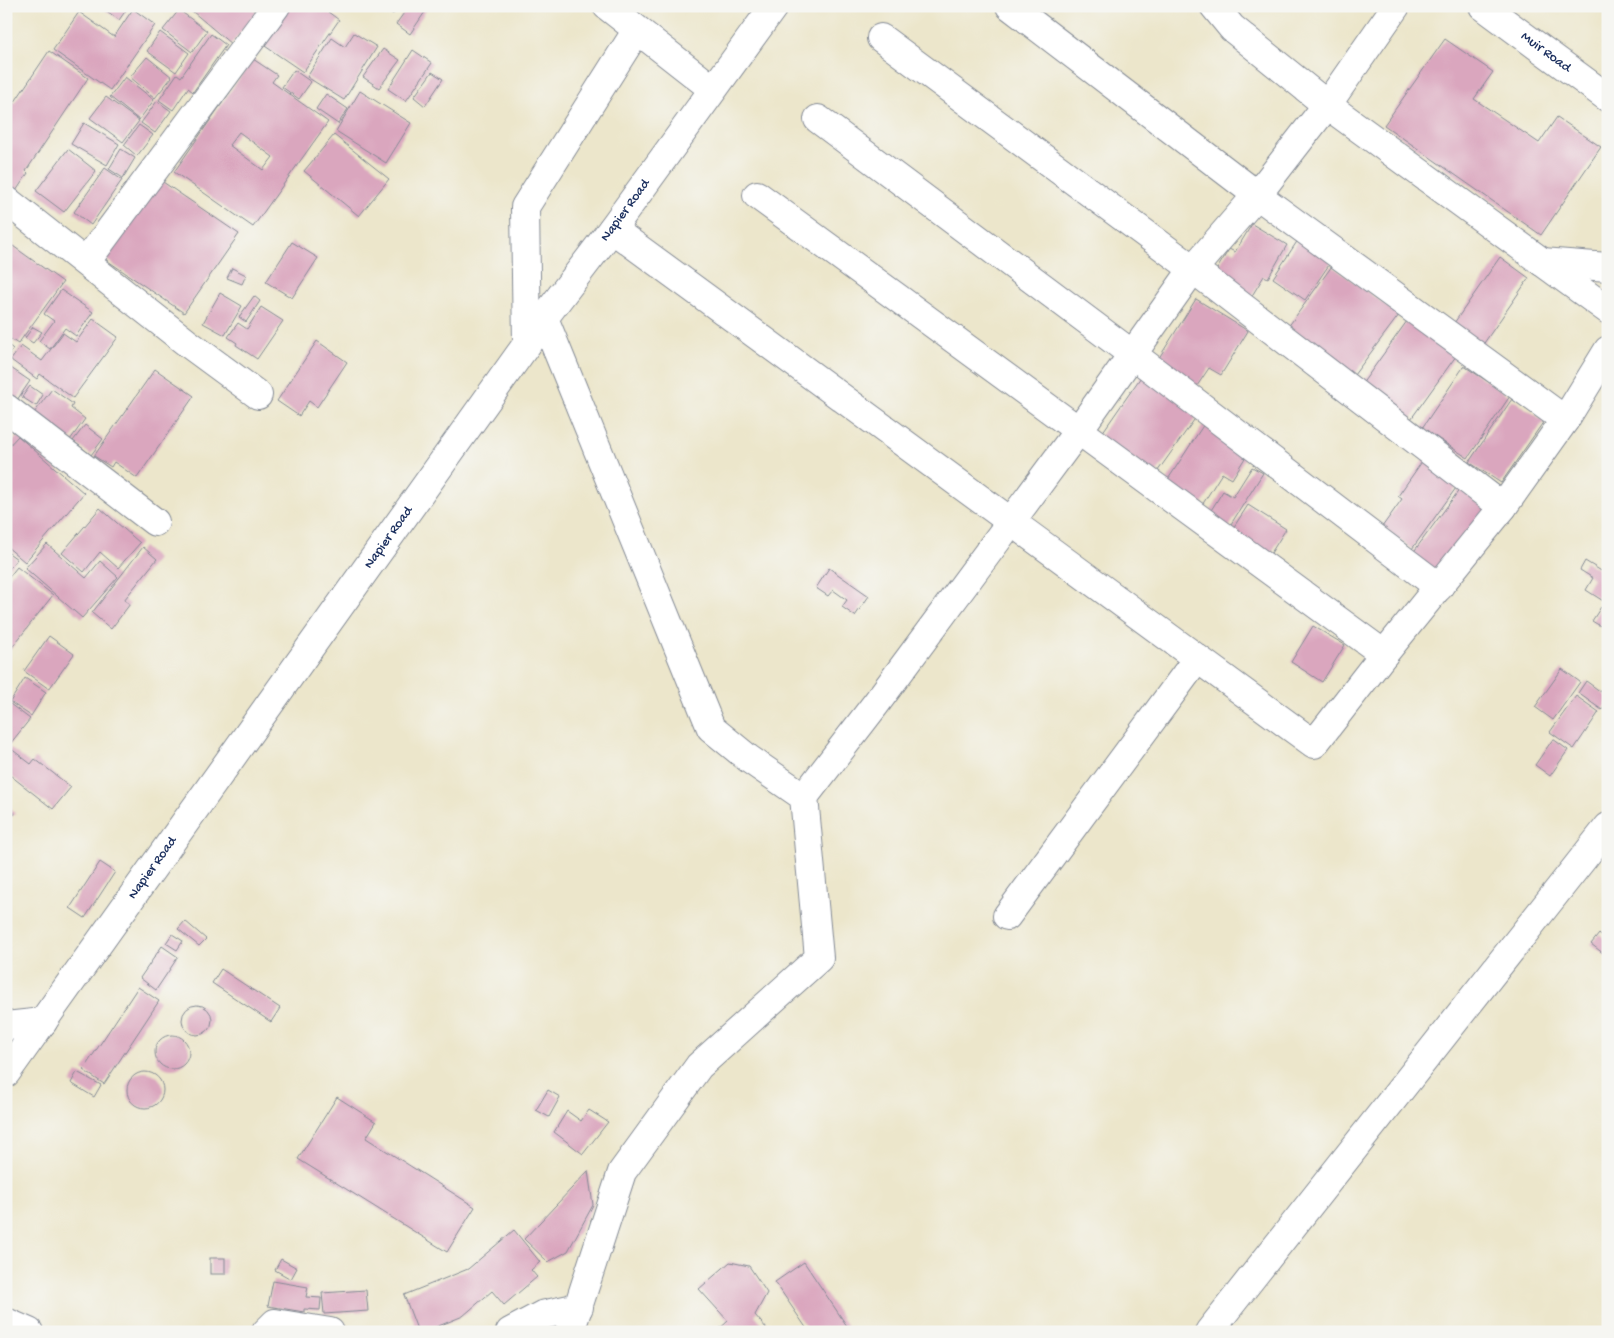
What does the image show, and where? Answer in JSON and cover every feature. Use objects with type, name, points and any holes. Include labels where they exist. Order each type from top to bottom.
[{"type":"street","points":[[86,262],[276,6]]},
{"type":"street","points":[[607,6],[713,89]]},
{"type":"street","name":"Napier Road","points":[[6,1074],[544,318],[612,229],[774,6]]},
{"type":"street","points":[[1010,6],[1257,196],[1565,420]]},
{"type":"street","points":[[1214,6],[1232,28],[1327,105],[1608,310]]},
{"type":"street","points":[[510,1332],[542,1315],[574,1320],[622,1172],[699,1066],[819,958],[804,797],[875,705],[1078,431],[1193,269],[1257,196],[1327,105],[1396,6]]},
{"type":"street","name":"Muir Road","points":[[1483,6],[1608,98]]},
{"type":"street","points":[[527,344],[525,207],[637,30]]},
{"type":"street","points":[[881,38],[1193,269],[1502,507]]},
{"type":"street","points":[[818,119],[1439,587]]},
{"type":"street","points":[[757,195],[1384,654]]},
{"type":"street","points":[[6,200],[186,342],[258,395]]},
{"type":"street","points":[[612,229],[1314,744],[1502,507],[1565,420],[1608,350]]},
{"type":"street","points":[[1542,262],[1608,267]]},
{"type":"street","points":[[544,318],[711,728],[749,759],[804,797]]},
{"type":"street","points":[[6,408],[155,522]]},
{"type":"street","points":[[1007,916],[1197,659]]},
{"type":"street","points":[[1210,1332],[1608,827]]},
{"type":"street","points":[[6,1026],[43,1022]]},
{"type":"street","points":[[6,1322],[29,1332]]},
{"type":"street","points":[[266,1332],[275,1322],[330,1332]]},
{"type":"building","points":[[100,6],[129,6],[119,20]]},
{"type":"building","points":[[186,6],[249,6],[257,13],[231,44]]},
{"type":"building","points":[[284,6],[320,6],[339,20],[303,72],[259,42]]},
{"type":"building","points":[[365,6],[398,6],[393,14],[382,7],[376,14]]},
{"type":"building","points":[[409,6],[429,6],[410,34],[396,24]]},
{"type":"building","points":[[133,9],[155,25],[110,90],[53,50],[79,12],[114,37]]},
{"type":"building","points":[[179,10],[207,31],[192,52],[163,30]]},
{"type":"building","points":[[160,32],[189,53],[176,72],[147,51]]},
{"type":"building","points":[[354,33],[377,47],[344,100],[307,77],[332,38],[345,47]]},
{"type":"building","points":[[211,34],[226,45],[193,92],[188,88],[173,110],[159,100],[177,74],[181,77]]},
{"type":"building","points":[[1445,39],[1493,72],[1474,99],[1539,143],[1557,117],[1601,147],[1541,235],[1384,125]]},
{"type":"building","points":[[383,49],[400,60],[379,88],[363,77]]},
{"type":"building","points":[[413,50],[432,63],[406,101],[388,89]]},
{"type":"building","points":[[49,51],[88,78],[26,171],[28,173],[14,194],[6,189],[6,175],[12,168],[6,164],[6,115]]},
{"type":"building","points":[[147,57],[172,77],[155,98],[130,77]]},
{"type":"building","points":[[253,59],[277,75],[272,82],[328,122],[253,227],[174,172]],"holes":[[[239,132],[273,157],[263,170],[229,145]]]},
{"type":"building","points":[[294,70],[311,82],[299,99],[282,87]]},
{"type":"building","points":[[432,72],[443,79],[425,106],[414,97]]},
{"type":"building","points":[[125,77],[154,100],[139,120],[110,97]]},
{"type":"building","points":[[360,91],[411,123],[386,163],[336,131]]},
{"type":"building","points":[[326,94],[348,109],[338,124],[316,109]]},
{"type":"building","points":[[106,97],[139,121],[123,142],[90,118]]},
{"type":"building","points":[[157,101],[171,111],[155,133],[141,123]]},
{"type":"building","points":[[84,123],[119,144],[107,165],[71,144]]},
{"type":"building","points":[[139,125],[153,135],[137,156],[124,145]]},
{"type":"building","points":[[334,135],[389,179],[359,216],[304,171]]},
{"type":"building","points":[[68,149],[96,171],[64,212],[36,191]]},
{"type":"building","points":[[121,149],[135,158],[123,178],[109,169]]},
{"type":"building","points":[[105,168],[122,180],[91,225],[74,212]]},
{"type":"building","points":[[160,180],[239,234],[184,313],[105,259]]},
{"type":"building","points":[[1606,197],[1608,197],[1608,222],[1606,222]]},
{"type":"building","points":[[1252,224],[1287,245],[1268,278],[1264,276],[1250,299],[1213,276],[1229,249],[1235,252]]},
{"type":"building","points":[[1300,237],[1333,259],[1305,300],[1273,278]]},
{"type":"building","points":[[6,241],[63,282],[18,344],[6,336]]},
{"type":"building","points":[[292,242],[318,258],[292,298],[266,282]]},
{"type":"building","points":[[1500,257],[1529,278],[1482,346],[1452,326]]},
{"type":"building","points":[[1332,266],[1399,315],[1354,375],[1288,327]]},
{"type":"building","points":[[232,268],[246,275],[242,284],[227,278]]},
{"type":"building","points":[[61,290],[93,312],[76,336],[65,328],[50,349],[39,341],[54,321],[44,314]]},
{"type":"building","points":[[220,293],[242,306],[225,335],[203,323]]},
{"type":"building","points":[[254,296],[260,301],[246,322],[239,317]]},
{"type":"building","points":[[1196,299],[1248,331],[1221,375],[1209,368],[1197,386],[1157,361]]},
{"type":"building","points":[[261,307],[283,321],[257,359],[236,345],[237,343],[228,337],[238,323],[247,329]]},
{"type":"building","points":[[93,319],[118,337],[73,398],[40,374],[37,379],[11,360],[21,346],[42,361],[63,333],[76,342]]},
{"type":"building","points":[[1407,321],[1456,356],[1411,419],[1362,384]]},
{"type":"building","points":[[33,327],[42,332],[33,343],[25,338]]},
{"type":"building","points":[[317,341],[347,362],[317,407],[309,401],[299,416],[277,401]]},
{"type":"building","points":[[6,343],[13,349],[6,358]]},
{"type":"building","points":[[8,366],[30,381],[15,403],[6,397],[6,369]]},
{"type":"building","points":[[1464,366],[1510,396],[1468,458],[1422,428]]},
{"type":"building","points":[[155,369],[194,396],[137,478],[114,462],[111,467],[94,456]]},
{"type":"building","points":[[1143,374],[1199,413],[1155,475],[1100,436]]},
{"type":"building","points":[[30,386],[43,395],[36,406],[22,397]]},
{"type":"building","points":[[52,389],[73,404],[71,408],[85,419],[70,440],[34,413]]},
{"type":"building","points":[[1512,399],[1544,421],[1501,483],[1469,462]]},
{"type":"building","points":[[1204,424],[1248,453],[1232,479],[1222,473],[1199,510],[1163,487]]},
{"type":"building","points":[[85,425],[103,439],[91,455],[73,441]]},
{"type":"building","points":[[18,436],[84,493],[25,562],[6,546],[6,449]]},
{"type":"building","points":[[1426,456],[1461,481],[1412,549],[1382,527],[1402,499],[1398,496]]},
{"type":"building","points":[[1252,467],[1263,473],[1226,532],[1205,520],[1223,491],[1233,497]]},
{"type":"building","points":[[1460,489],[1488,511],[1441,575],[1412,554]]},
{"type":"building","points":[[1248,505],[1286,529],[1266,561],[1228,536]]},
{"type":"building","points":[[100,508],[140,543],[118,568],[100,552],[84,572],[62,553]]},
{"type":"building","points":[[47,544],[86,578],[100,561],[118,577],[82,618],[25,568]]},
{"type":"building","points":[[143,547],[157,559],[124,600],[130,604],[111,629],[92,613]]},
{"type":"building","points":[[6,551],[17,559],[6,572]]},
{"type":"building","points":[[1585,561],[1608,575],[1608,604],[1586,590],[1593,578],[1580,570]]},
{"type":"building","points":[[17,567],[53,595],[6,655],[6,581]]},
{"type":"building","points":[[829,568],[869,596],[855,616],[842,607],[847,600],[833,590],[828,596],[816,588]]},
{"type":"building","points":[[1601,607],[1608,611],[1608,619],[1602,627],[1592,621]]},
{"type":"building","points":[[1313,626],[1345,645],[1322,682],[1291,662]]},
{"type":"building","points":[[49,636],[74,654],[49,689],[24,671]]},
{"type":"building","points":[[1562,669],[1580,682],[1553,720],[1535,707]]},
{"type":"building","points":[[25,678],[46,692],[31,716],[10,702]]},
{"type":"building","points":[[1586,681],[1608,697],[1608,702],[1602,710],[1578,693]]},
{"type":"building","points":[[1576,696],[1599,712],[1574,749],[1550,732]]},
{"type":"building","points":[[6,701],[30,719],[6,749]]},
{"type":"building","points":[[1553,739],[1568,750],[1550,776],[1535,765]]},
{"type":"building","points":[[10,748],[31,764],[35,759],[71,787],[53,809],[6,772],[6,752]]},
{"type":"building","points":[[6,801],[15,814],[6,819]]},
{"type":"building","points":[[100,862],[115,872],[85,918],[70,908]]},
{"type":"building","points":[[185,921],[206,939],[199,946],[178,929]]},
{"type":"building","points":[[172,934],[183,941],[177,950],[166,943]]},
{"type":"building","points":[[1599,934],[1608,941],[1608,957],[1591,944]]},
{"type":"building","points":[[162,946],[178,957],[156,990],[140,978]]},
{"type":"building","points":[[221,969],[280,1008],[271,1022],[212,983]]},
{"type":"building","points":[[138,987],[159,1001],[104,1084],[83,1070]]},
{"type":"building","points":[[197,1005],[208,1009],[212,1020],[208,1031],[197,1035],[186,1031],[182,1020],[186,1009]]},
{"type":"building","points":[[172,1035],[184,1040],[189,1052],[184,1064],[172,1069],[160,1064],[155,1052],[160,1040]]},
{"type":"building","points":[[77,1072],[101,1085],[94,1097],[71,1083]]},
{"type":"building","points":[[145,1072],[152,1073],[158,1077],[162,1083],[162,1097],[158,1103],[152,1107],[145,1108],[138,1107],[132,1103],[128,1097],[127,1090],[128,1083],[132,1077],[138,1073]]},
{"type":"building","points":[[548,1090],[560,1097],[549,1117],[536,1110]]},
{"type":"building","points":[[337,1097],[376,1122],[366,1138],[475,1207],[447,1252],[298,1159]]},
{"type":"building","points":[[589,1110],[608,1122],[583,1154],[554,1132],[567,1111],[581,1121]]},
{"type":"building","points":[[588,1171],[593,1205],[568,1251],[548,1262],[524,1239]]},
{"type":"building","points":[[514,1230],[540,1262],[531,1270],[537,1277],[504,1305],[492,1291],[463,1316],[424,1332],[418,1332],[404,1295],[468,1269]]},
{"type":"building","points":[[210,1258],[225,1258],[225,1274],[210,1274]]},
{"type":"building","points":[[281,1259],[297,1268],[291,1279],[275,1270]]},
{"type":"building","points":[[730,1262],[749,1266],[767,1293],[755,1315],[767,1329],[763,1332],[716,1332],[728,1321],[699,1289]]},
{"type":"building","points":[[804,1262],[851,1332],[809,1332],[775,1282]]},
{"type":"building","points":[[273,1281],[308,1287],[306,1297],[321,1298],[320,1310],[304,1309],[304,1312],[268,1306]]},
{"type":"building","points":[[366,1290],[368,1311],[324,1314],[322,1293]]}]
